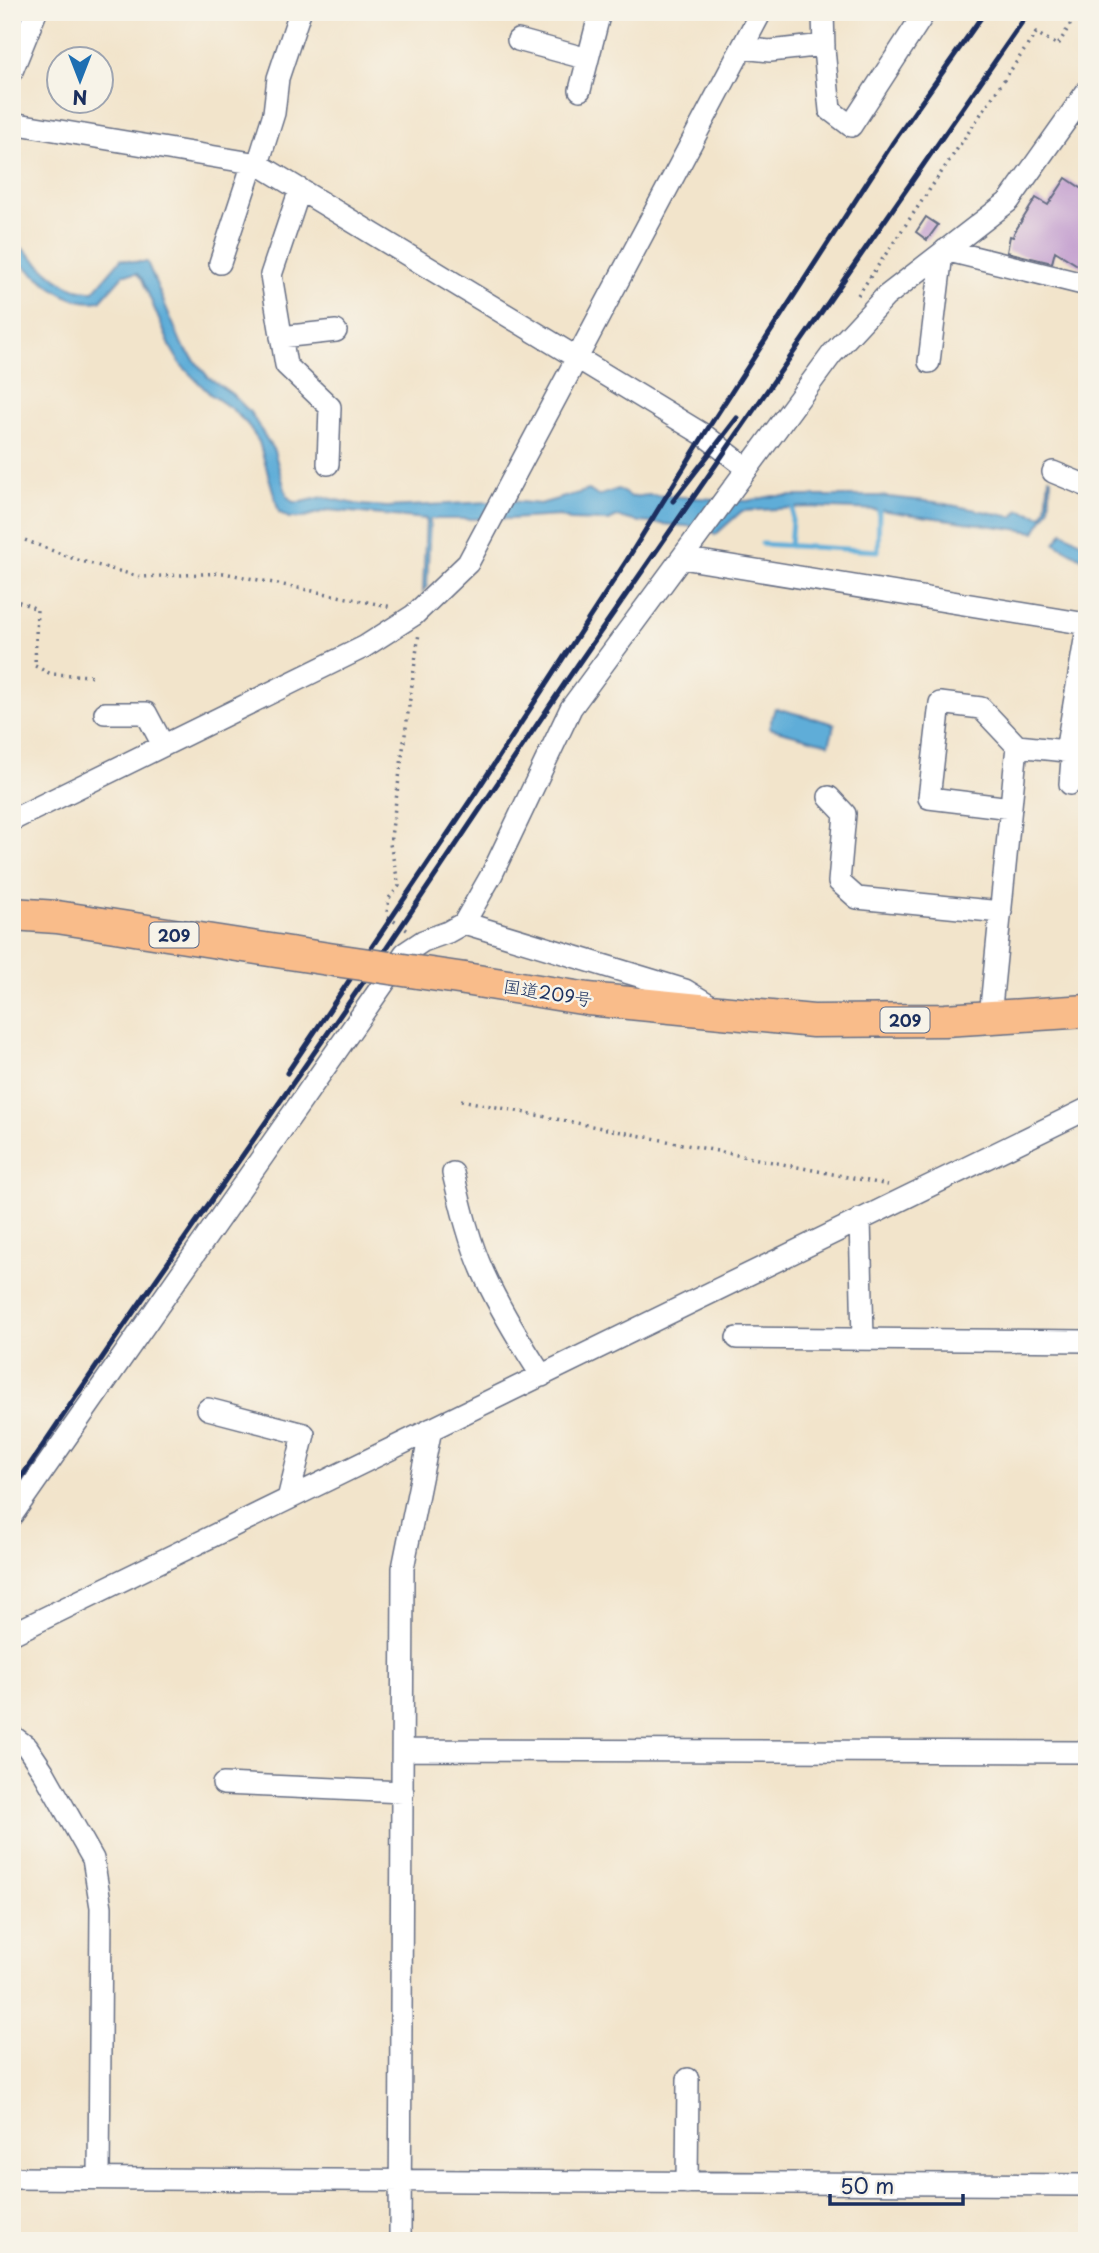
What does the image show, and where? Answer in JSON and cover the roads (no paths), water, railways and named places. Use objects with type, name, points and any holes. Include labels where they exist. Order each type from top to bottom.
[{"type":"highway","name":"国道209号","points":[[12,914],[57,917],[588,999],[724,1013],[813,1021],[990,1017],[1087,1011]]},
{"type":"street","points":[[12,71],[36,12]]},
{"type":"street","points":[[220,263],[274,113],[278,78],[300,12]]},
{"type":"street","points":[[580,90],[600,12]]},
{"type":"street","points":[[823,12],[830,110],[851,125],[925,12]]},
{"type":"street","points":[[12,820],[364,647],[414,615],[468,563],[742,48],[753,15]]},
{"type":"street","points":[[518,40],[588,59]]},
{"type":"street","points":[[742,48],[770,51],[824,45]]},
{"type":"street","points":[[12,1515],[405,953],[423,941],[448,932],[464,922],[492,874],[571,708],[832,354],[885,297],[1009,201],[1087,91]]},
{"type":"street","points":[[12,123],[255,164],[704,435],[747,468]]},
{"type":"street","points":[[300,189],[271,275],[286,365],[330,407],[328,464]]},
{"type":"street","points":[[944,252],[1087,285]]},
{"type":"street","points":[[929,362],[944,252]]},
{"type":"street","points":[[281,337],[336,331]]},
{"type":"street","points":[[1053,471],[1087,486]]},
{"type":"street","points":[[682,558],[1087,626],[1066,751],[1072,759],[1070,784]]},
{"type":"street","points":[[1011,808],[929,798],[940,702],[981,708],[1017,746],[1066,751]]},
{"type":"street","points":[[105,713],[146,713],[163,745]]},
{"type":"street","points":[[990,1017],[1017,746]]},
{"type":"street","points":[[829,797],[845,814],[839,882],[857,898],[1000,912]]},
{"type":"street","points":[[464,922],[685,990],[724,1013]]},
{"type":"street","points":[[12,1634],[1087,1109]]},
{"type":"street","points":[[453,1173],[460,1205],[481,1269],[509,1324],[542,1376]]},
{"type":"street","points":[[860,1219],[863,1339]]},
{"type":"street","points":[[737,1338],[1087,1341]]},
{"type":"street","points":[[208,1409],[304,1434],[288,1499]]},
{"type":"street","points":[[400,2241],[403,1568],[431,1429]]},
{"type":"street","points":[[12,1736],[27,1747],[43,1771],[93,1858],[102,1907],[100,2178]]},
{"type":"street","points":[[404,1750],[1087,1752]]},
{"type":"street","points":[[223,1784],[404,1792]]},
{"type":"street","points":[[687,2183],[688,2078]]},
{"type":"street","points":[[12,2178],[1087,2185]]},
{"type":"water","points":[[22,248],[55,277],[73,288],[83,290],[94,291],[121,259],[147,262],[182,345],[208,377],[232,394],[250,412],[274,451],[287,496],[293,502],[323,497],[360,505],[387,507],[510,501],[540,504],[589,490],[598,496],[618,489],[631,497],[649,495],[747,501],[773,496],[879,496],[935,502],[1013,517],[1019,510],[1042,516],[1046,508],[1049,477],[1049,509],[1035,532],[879,510],[808,507],[742,511],[715,535],[709,528],[640,522],[617,517],[609,521],[570,520],[560,516],[430,519],[427,586],[423,591],[426,519],[328,510],[301,518],[289,518],[279,512],[259,442],[247,424],[232,409],[210,394],[181,365],[142,279],[137,274],[124,274],[100,301],[78,300],[59,292],[24,266],[20,266],[12,275],[12,259]]},
{"type":"water","points":[[1063,532],[1087,546],[1087,561],[1055,543]]},
{"type":"water","points":[[775,708],[835,724],[829,744],[769,728]]},
{"type":"waterway","points":[[790,546],[793,508]]},
{"type":"waterway","points":[[762,544],[878,551],[879,510]]},
{"type":"railway","points":[[287,1073],[476,792],[892,144],[985,12]]},
{"type":"railway","points":[[12,1491],[380,958],[565,683],[1029,12]]},
{"type":"railway","points":[[673,501],[737,418]]}]
